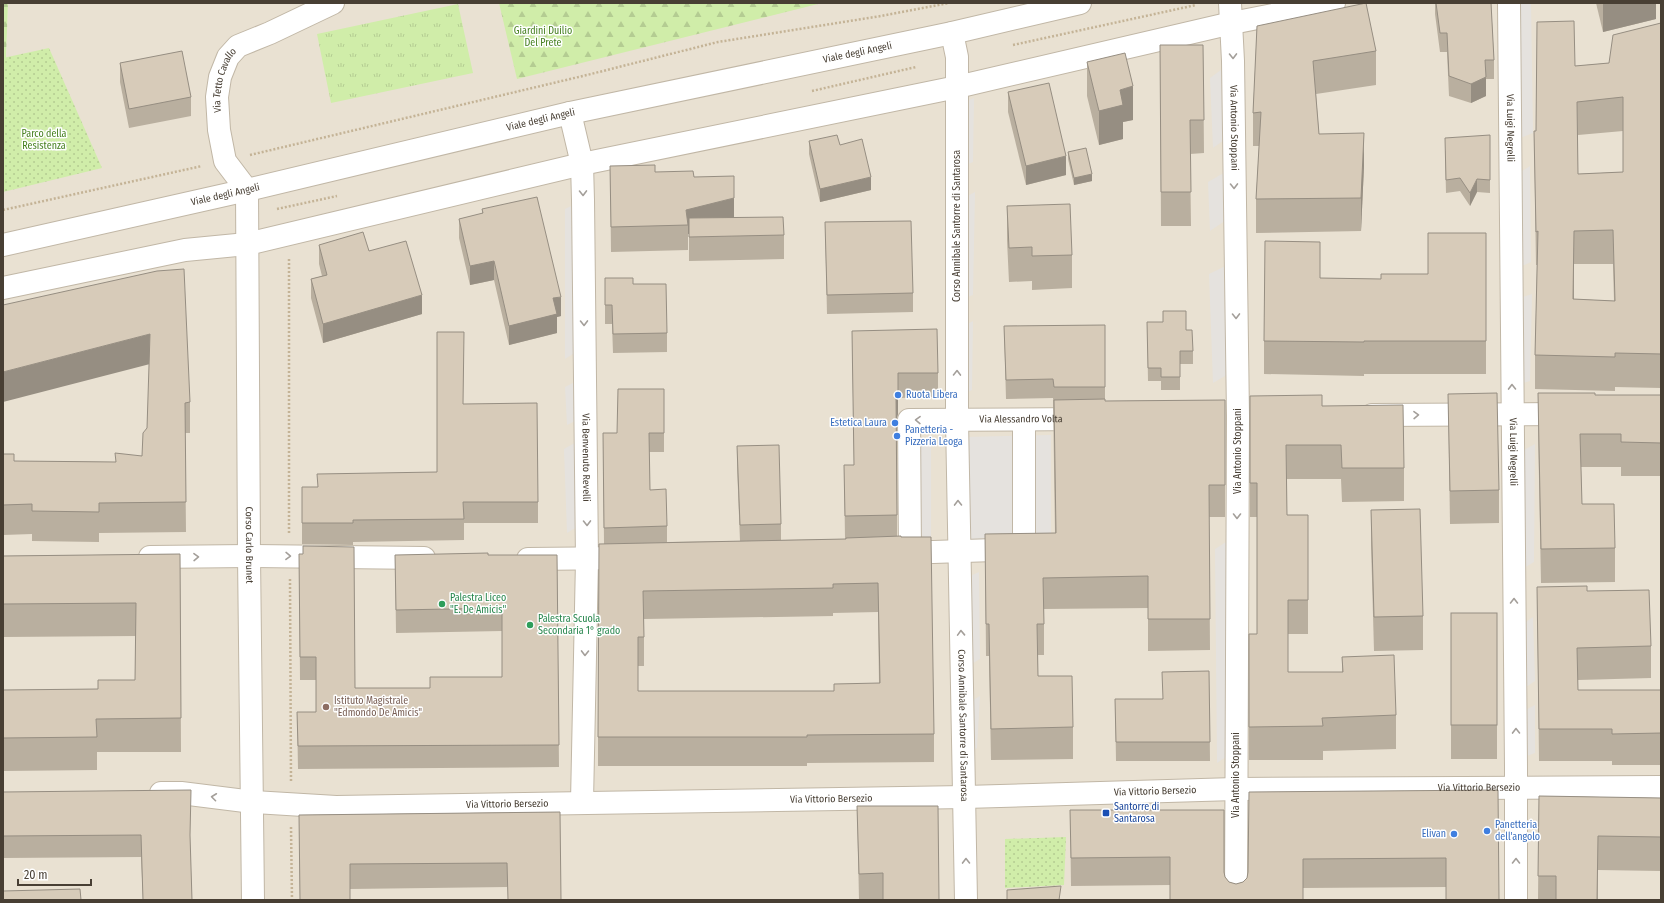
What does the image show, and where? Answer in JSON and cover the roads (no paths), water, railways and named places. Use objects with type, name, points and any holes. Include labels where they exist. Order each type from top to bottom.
[{"type":"street","name":"Via Tetto Cavallo","points":[[247,190],[226,161],[219,130],[217,97],[220,77],[228,57],[238,46],[270,33],[334,3]]},
{"type":"street","name":"Viale degli Angeli","points":[[3,245],[247,190],[570,113],[952,33],[1080,3]]},
{"type":"street","points":[[3,288],[185,250],[247,244],[582,164],[957,87],[1231,13],[1334,3]]},
{"type":"street","name":"Via Luigi Negrelli","points":[[1509,3],[1516,900]]},
{"type":"street","name":"Via Antonio Stoppani","points":[[1231,13],[1238,416],[1235,789],[1236,900]]},
{"type":"street","name":"Corso Annibale Santorre di Santarosa","points":[[952,33],[957,57],[958,550],[965,797],[966,900]]},
{"type":"street","name":"Via Benvenuto Revelli","points":[[570,113],[582,164],[587,560],[582,802]]},
{"type":"street","name":"Corso Carlo Brunet","points":[[247,190],[249,556],[254,900]]},
{"type":"street","points":[[1356,415],[1591,414]]},
{"type":"street","points":[[1215,417],[1261,416]]},
{"type":"street","name":"Via Alessandro Volta","points":[[957,420],[1103,418]]},
{"type":"street","points":[[910,553],[910,420],[957,420]]},
{"type":"street","points":[[879,554],[958,550],[1024,549],[1024,420]]},
{"type":"street","points":[[134,557],[249,556],[440,558]]},
{"type":"street","points":[[511,559],[587,560],[648,558]]},
{"type":"street","name":"Via Vittorio Bersezio","points":[[142,793],[181,793],[253,802],[336,807],[965,797],[1235,789],[1661,787]]},
{"type":"place","name":"Ruota Libera","points":[[898,395]]},
{"type":"place","name":"Estetica Laura","points":[[895,423]]},
{"type":"place","name":"Panetteria - Pizzeria Leoga","points":[[897,436]]},
{"type":"place","name":"Palestra Liceo \"E. De Amicis\"","points":[[442,604]]},
{"type":"place","name":"Palestra Scuola Secondaria 1° grado","points":[[530,625]]},
{"type":"place","name":"Istituto Magistrale \"Edmondo De Amicis\"","points":[[326,707]]},
{"type":"place","name":"Santorre di Santarosa","points":[[1106,813]]},
{"type":"place","name":"Panetteria dell'angolo","points":[[1487,831]]},
{"type":"place","name":"Elivan","points":[[1454,834]]},
{"type":"park label","name":"Giardini Duilio Del Prete","points":[[543,36]]},
{"type":"park label","name":"Parco della Resistenza","points":[[44,140]]}]
